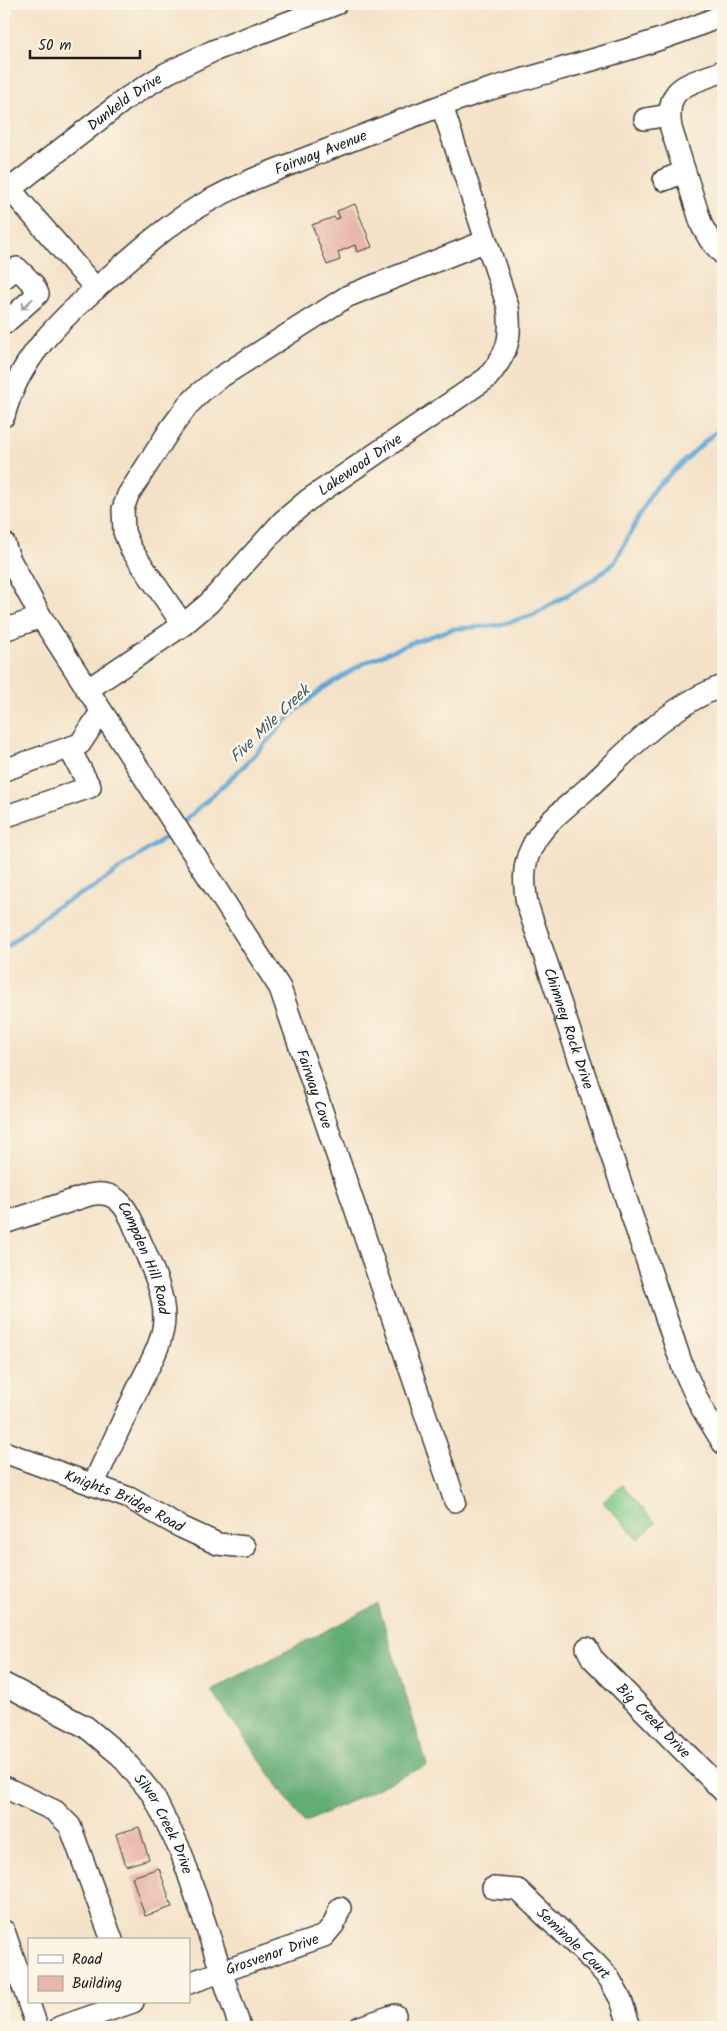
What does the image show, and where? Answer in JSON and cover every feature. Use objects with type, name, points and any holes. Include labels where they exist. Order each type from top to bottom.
[{"type":"street","name":"Dunkeld Drive","points":[[7,186],[127,98],[167,73],[213,51],[336,4]]},
{"type":"street","name":"Fairway Avenue","points":[[4,416],[10,378],[32,356],[49,332],[154,238],[181,218],[234,188],[392,124],[442,106],[485,91],[673,35],[723,16]]},
{"type":"street","points":[[723,71],[679,90],[672,98],[669,106],[671,128],[702,226],[710,240],[723,254]]},
{"type":"street","name":"Lakewood Drive","points":[[87,690],[183,625],[225,588],[283,521],[308,500],[487,378],[500,362],[510,337],[508,307],[442,106]]},
{"type":"street","points":[[645,119],[669,115]]},
{"type":"street","points":[[664,180],[684,172]]},
{"type":"street","points":[[7,186],[96,289]]},
{"type":"street","points":[[183,625],[131,549],[122,522],[123,509],[128,495],[170,428],[188,405],[216,380],[348,296],[486,241]]},
{"type":"street","points":[[4,278],[17,268],[33,284],[38,294],[4,324]]},
{"type":"street","points":[[4,543],[9,558],[41,617],[101,712],[80,744],[4,770]]},
{"type":"street","points":[[4,630],[41,617]]},
{"type":"street","name":"Chimney Rock Drive","points":[[723,686],[695,699],[669,716],[547,825],[531,848],[524,872],[527,904],[683,1368],[701,1407],[723,1443]]},
{"type":"street","name":"Fairway Cove","points":[[101,712],[280,988],[455,1501]]},
{"type":"street","points":[[4,817],[90,786],[70,748]]},
{"type":"street","name":"Campden Hill Road","points":[[4,1223],[89,1195],[98,1193],[110,1195],[120,1202],[131,1217],[160,1293],[164,1317],[158,1344],[93,1485]]},
{"type":"street","name":"Knights Bridge Road","points":[[4,1452],[129,1498],[181,1527],[218,1544],[245,1547]]},
{"type":"street","name":"Big Creek Drive","points":[[587,1648],[592,1658],[723,1791]]},
{"type":"street","name":"Silver Creek Drive","points":[[4,1684],[86,1727],[121,1756],[148,1789],[165,1818],[181,1852],[240,2027]]},
{"type":"street","points":[[4,1786],[54,1811],[70,1826],[111,1938]]},
{"type":"street","name":"Seminole Court","points":[[493,1888],[518,1890],[595,1963],[608,1978],[621,2000],[630,2027]]},
{"type":"street","name":"Grosvenor Drive","points":[[190,1983],[324,1936],[334,1924],[340,1908]]},
{"type":"street","points":[[5,1942],[28,2003]]},
{"type":"street","points":[[28,2004],[37,2027]]},
{"type":"street","points":[[60,2027],[127,2004]]},
{"type":"street","points":[[360,2027],[395,2015]]},
{"type":"green space","points":[[622,1485],[656,1523],[638,1539],[603,1502]]},
{"type":"green space","points":[[378,1604],[427,1765],[304,1823],[211,1690]]},
{"type":"building","points":[[355,204],[372,247],[357,252],[355,245],[338,252],[340,260],[327,265],[312,225],[334,217],[335,219],[340,218],[337,211]]},
{"type":"building","points":[[139,1827],[149,1859],[126,1866],[116,1834]]},
{"type":"building","points":[[159,1868],[172,1907],[145,1916],[132,1877]]},
{"type":"waterway","name":"Five Mile Creek","points":[[182,824],[250,760],[293,713],[322,689],[364,663],[408,644],[453,629],[500,625],[533,615],[593,580],[615,562],[653,490],[713,434],[723,430]]},
{"type":"waterway","name":"Five Mile Creek","points":[[4,949],[54,908],[94,887],[173,832]]}]
